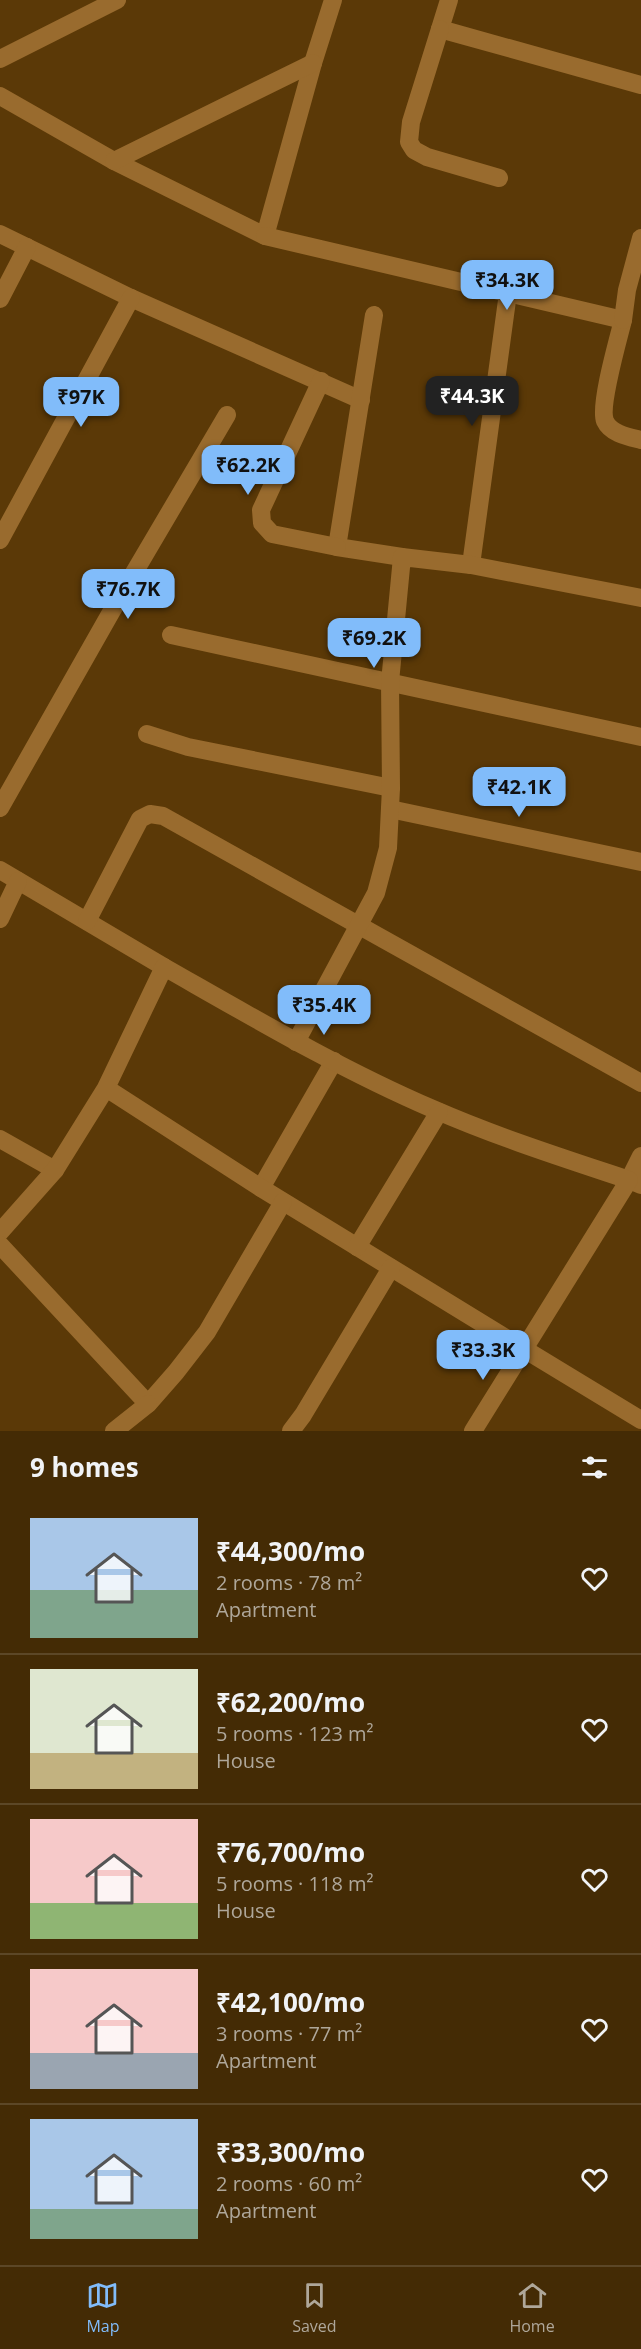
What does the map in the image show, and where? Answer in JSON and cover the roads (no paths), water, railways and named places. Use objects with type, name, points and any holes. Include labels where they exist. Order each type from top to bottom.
[{"type":"street","points":[[0,59],[117,0]]},
{"type":"street","points":[[266,236],[313,63],[333,0]]},
{"type":"street","points":[[450,0],[411,122],[409,142],[414,150],[427,157],[499,178]]},
{"type":"street","points":[[440,28],[641,85]]},
{"type":"street","points":[[114,161],[313,63]]},
{"type":"street","points":[[0,96],[114,161],[266,236],[623,320]]},
{"type":"street","points":[[0,234],[131,298],[361,400]]},
{"type":"street","points":[[641,238],[634,292],[623,320],[604,406],[606,422],[618,434],[641,440]]},
{"type":"street","points":[[0,299],[27,247]]},
{"type":"street","points":[[471,565],[508,293]]},
{"type":"street","points":[[0,540],[131,298]]},
{"type":"street","points":[[337,547],[374,315]]},
{"type":"street","points":[[321,381],[261,510],[262,523],[272,534],[337,547],[471,565],[641,598]]},
{"type":"street","points":[[0,808],[118,600],[227,415]]},
{"type":"street","points":[[296,1042],[376,893],[388,848],[391,788],[390,682],[402,557]]},
{"type":"street","points":[[171,635],[641,737]]},
{"type":"street","points":[[147,734],[199,750],[391,788]]},
{"type":"street","points":[[390,809],[641,862]]},
{"type":"street","points":[[87,921],[140,819],[150,814],[163,816],[641,1083]]},
{"type":"street","points":[[0,870],[164,968],[334,1061],[439,1112],[514,1142],[635,1183]]},
{"type":"street","points":[[0,919],[18,880]]},
{"type":"street","points":[[0,1232],[55,1170],[106,1088],[164,968]]},
{"type":"street","points":[[261,1188],[334,1061]]},
{"type":"street","points":[[106,1088],[261,1188],[641,1420]]},
{"type":"street","points":[[357,1247],[439,1112]]},
{"type":"street","points":[[0,1139],[55,1170]]},
{"type":"street","points":[[473,1431],[524,1349],[635,1183],[641,1156]]},
{"type":"street","points":[[114,1431],[148,1404],[207,1332],[284,1202]]},
{"type":"street","points":[[0,1245],[148,1404]]},
{"type":"street","points":[[291,1431],[303,1415],[391,1268]]}]
